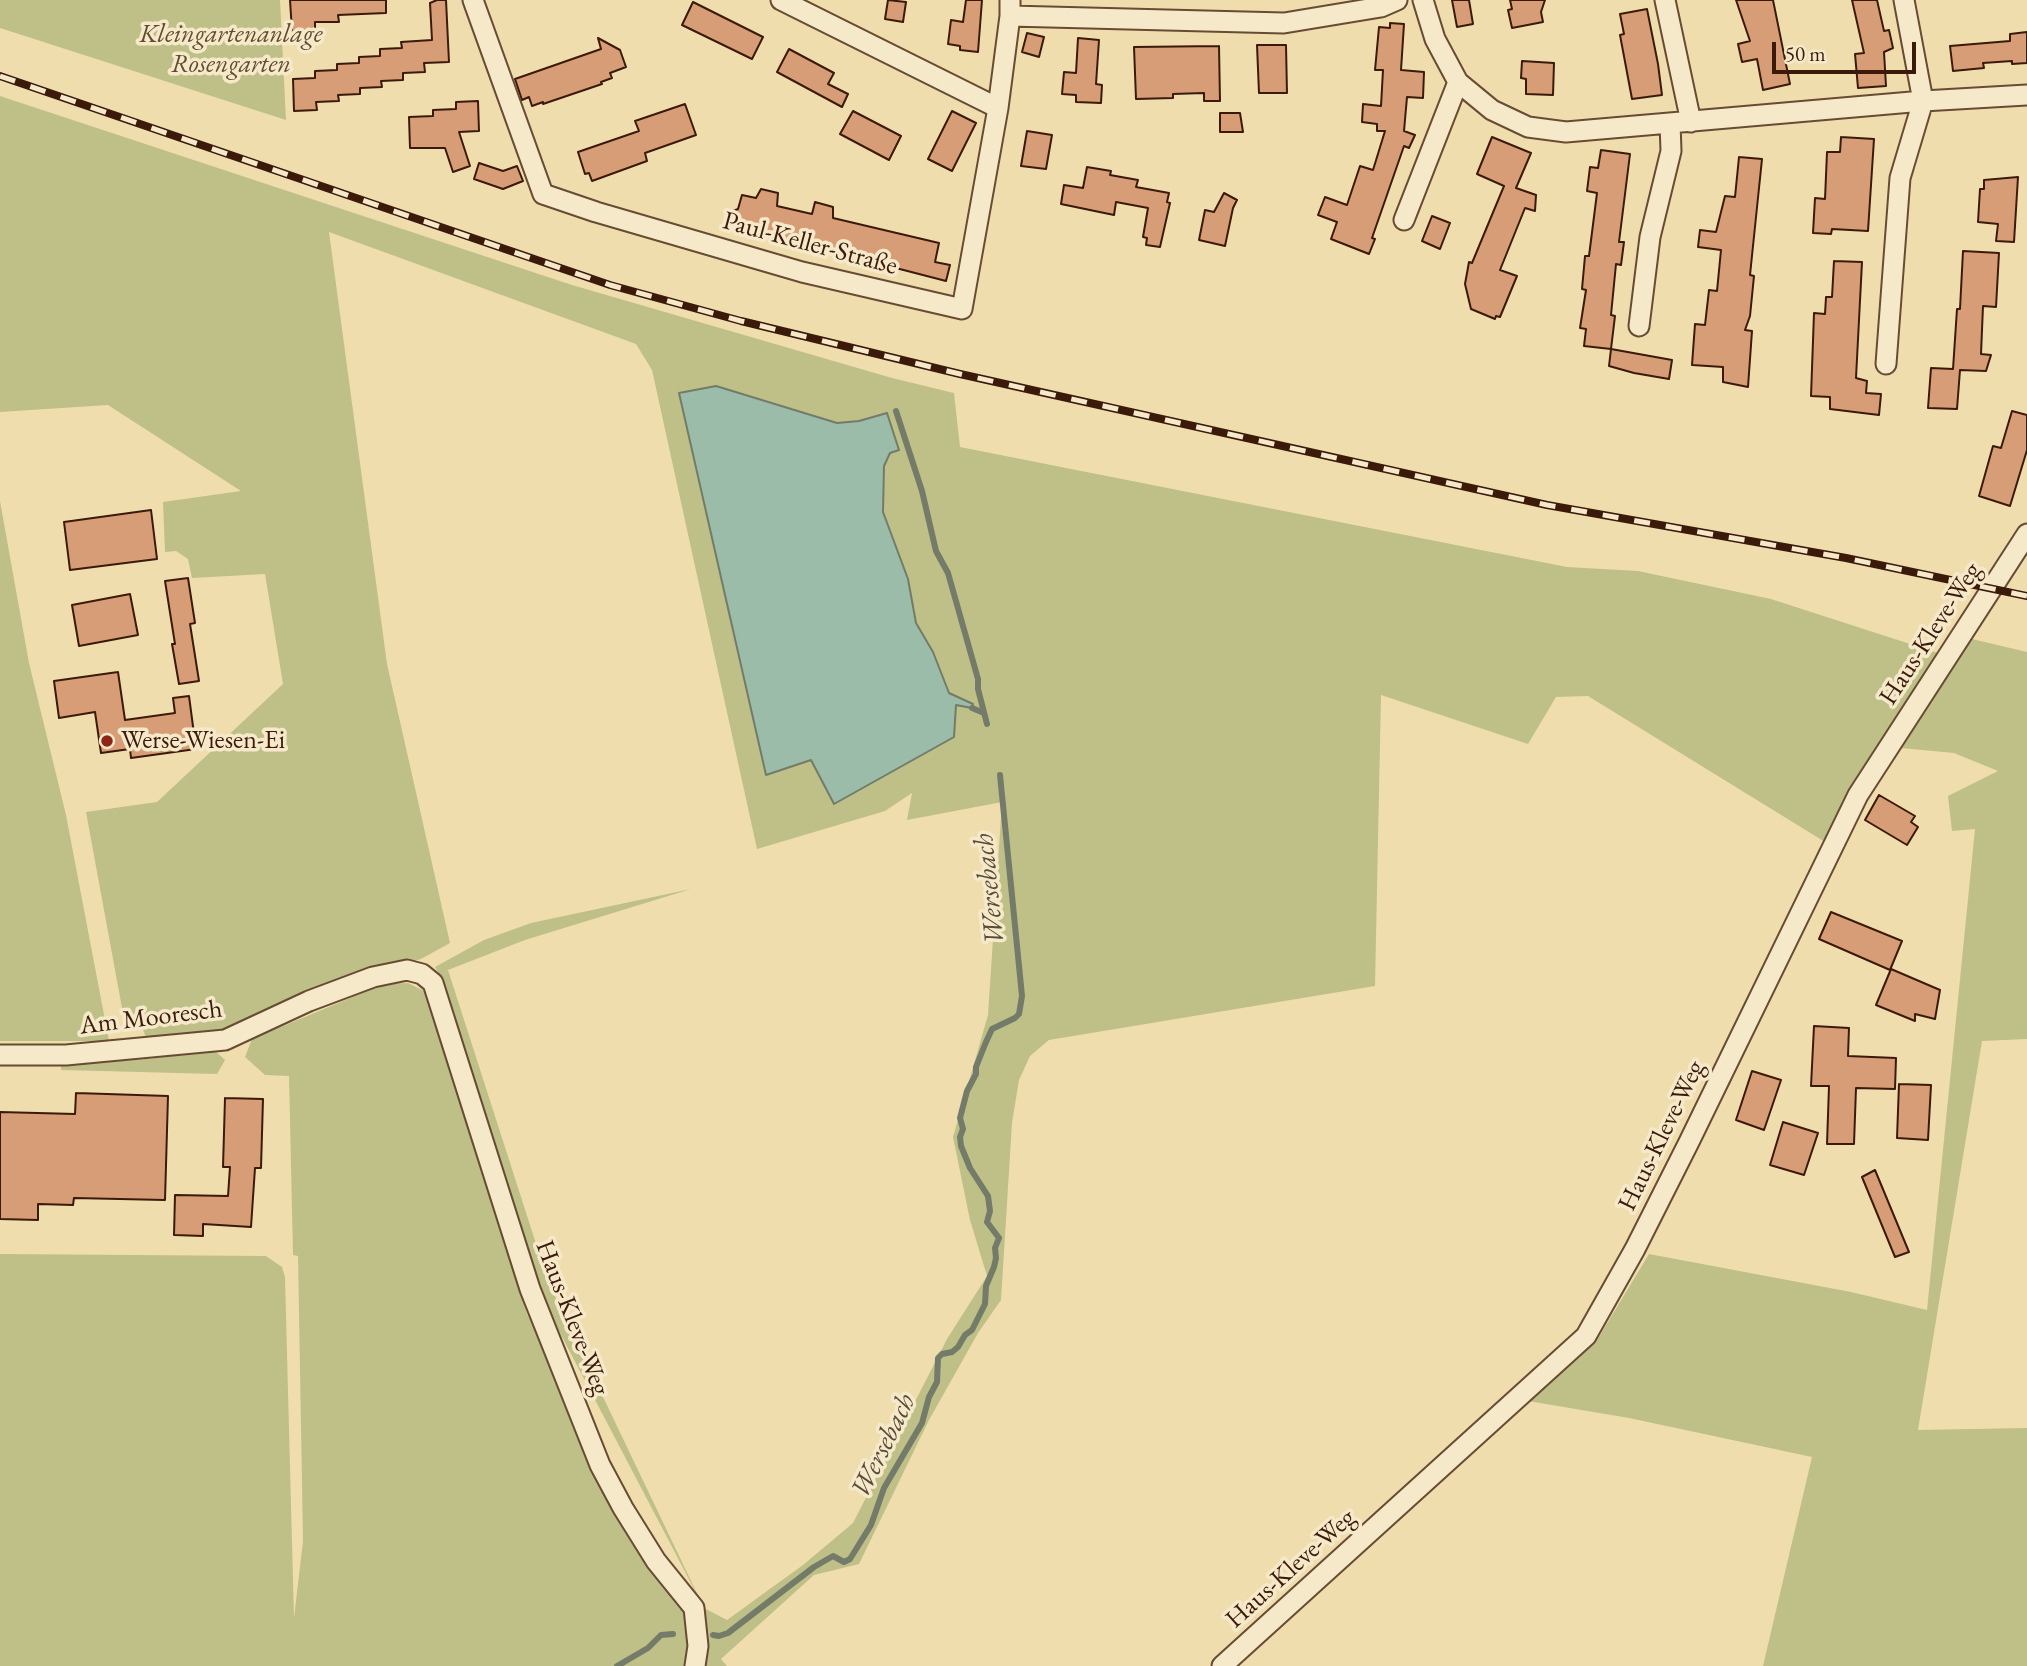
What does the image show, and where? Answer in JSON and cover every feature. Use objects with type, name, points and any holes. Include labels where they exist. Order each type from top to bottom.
[{"type":"street","name":"Paul-Keller-Straße","points":[[472,0],[543,194],[802,272],[962,309],[998,108],[1010,8]]},
{"type":"street","points":[[781,0],[998,108]]},
{"type":"street","points":[[1010,8],[1284,23],[1381,7],[1397,0]]},
{"type":"street","points":[[1423,0],[1435,39],[1458,82],[1492,110],[1528,127],[1566,132],[1923,101],[2027,95]]},
{"type":"street","points":[[1665,0],[1691,122]]},
{"type":"street","points":[[1886,364],[1900,178],[1923,101],[1904,0]]},
{"type":"street","points":[[1404,220],[1458,82]]},
{"type":"street","points":[[1639,326],[1650,237],[1671,150],[1670,124]]},
{"type":"street","name":"Haus-Kleve-Weg","points":[[1223,1666],[1586,1336],[1635,1249],[1689,1143],[1858,795],[2027,534]]},
{"type":"street","name":"Am Mooresch","points":[[0,1055],[66,1055],[225,1040],[309,1001],[373,977],[407,970],[422,974]]},
{"type":"street","name":"Haus-Kleve-Weg","points":[[422,974],[433,983],[530,1289],[600,1465],[656,1561],[694,1608],[698,1646],[695,1666]]},
{"type":"green space","name":"Kleingartenanlage Rosengarten","points":[[0,0],[280,0],[286,120],[0,28]]},
{"type":"green space","points":[[0,96],[572,285],[892,378],[954,393],[960,447],[1567,567],[1638,571],[1771,599],[1941,654],[1839,810],[1825,842],[1588,696],[1556,697],[1528,744],[1381,695],[1375,986],[1049,1040],[1030,1056],[1019,1080],[1012,1123],[1001,1300],[978,1333],[929,1420],[859,1564],[814,1575],[721,1659],[727,1666],[701,1666],[706,1637],[704,1608],[727,1620],[803,1565],[853,1523],[947,1339],[987,1276],[970,1220],[953,1137],[988,1015],[1002,802],[907,820],[912,793],[885,811],[757,849],[652,370],[636,344],[329,232],[387,664],[450,943],[421,959],[373,972],[229,1031],[148,1043],[142,1027],[122,1008],[86,812],[157,802],[283,684],[265,574],[192,578],[188,559],[176,551],[165,552],[163,502],[241,491],[108,405],[0,412]],"holes":[[[716,386],[837,423],[859,421],[887,413],[890,453],[884,466],[883,511],[908,579],[916,623],[933,652],[949,693],[972,705],[971,708],[956,704],[833,804],[811,760],[766,774],[679,394]]]},
{"type":"green space","points":[[0,501],[29,663],[66,815],[109,1041],[0,1041]]},
{"type":"green space","points":[[1972,639],[2027,652],[2027,1039],[1982,1041],[1918,1430],[2027,1428],[2027,1666],[1763,1666],[1812,1457],[1629,1418],[1528,1401],[1597,1340],[1649,1254],[1851,1292],[1927,1310],[1975,829],[1952,831],[1948,796],[1998,771],[1954,753],[1901,748]]},
{"type":"green space","points":[[691,889],[525,940],[448,970],[549,1284],[704,1608],[537,1289],[442,979],[435,967],[484,940],[531,923]]},
{"type":"green space","points":[[408,983],[426,992],[527,1314],[683,1609],[687,1635],[692,1646],[689,1666],[0,1666],[0,1254],[266,1256],[282,1267],[285,1277],[294,1618],[303,1541],[298,1256],[293,1255],[289,1076],[265,1075],[245,1057],[252,1039],[384,984]]},
{"type":"green space","points":[[214,1050],[225,1060],[217,1074],[61,1070],[61,1061],[109,1062]]},
{"type":"shaded area","points":[[716,386],[837,423],[859,421],[887,413],[899,450],[890,453],[884,466],[883,512],[908,579],[916,623],[933,652],[949,693],[973,704],[972,708],[956,705],[954,737],[834,804],[811,760],[766,775],[679,393]]},
{"type":"building","points":[[290,0],[386,0],[386,13],[338,15],[339,22],[315,22],[315,30],[292,31]]},
{"type":"building","points":[[446,0],[449,62],[424,63],[425,72],[403,73],[403,80],[381,81],[382,87],[360,88],[360,94],[338,95],[339,101],[316,102],[317,110],[294,111],[293,79],[315,78],[315,71],[337,70],[337,64],[359,63],[359,57],[380,56],[380,49],[402,48],[401,42],[432,40],[430,3]]},
{"type":"building","points":[[888,0],[906,2],[903,22],[885,19]]},
{"type":"building","points":[[966,0],[982,0],[978,52],[960,50],[960,46],[948,44],[951,20],[963,22]]},
{"type":"building","points":[[1452,0],[1469,0],[1473,24],[1457,27]]},
{"type":"building","points":[[1510,0],[1545,0],[1541,12],[1543,22],[1512,28],[1508,10],[1512,9]]},
{"type":"building","points":[[1736,0],[1773,0],[1790,84],[1763,90],[1757,59],[1742,62],[1738,44],[1750,41]]},
{"type":"building","points":[[1852,0],[1877,0],[1884,31],[1889,30],[1893,48],[1884,52],[1886,86],[1858,88],[1855,54],[1864,53]]},
{"type":"building","points":[[693,2],[763,37],[752,59],[682,25]]},
{"type":"building","points":[[1647,9],[1662,95],[1632,99],[1620,35],[1624,34],[1620,14]]},
{"type":"building","points":[[1390,23],[1404,24],[1401,70],[1424,72],[1423,98],[1407,97],[1404,131],[1415,135],[1409,148],[1404,146],[1369,254],[1331,239],[1337,222],[1318,215],[1325,197],[1347,205],[1360,166],[1373,170],[1385,131],[1377,131],[1377,124],[1362,122],[1363,104],[1381,106],[1383,70],[1375,70],[1379,27],[1390,28]]},
{"type":"building","points":[[2027,32],[2027,63],[1983,63],[1984,68],[1953,71],[1950,46],[2010,41],[2010,34]]},
{"type":"building","points":[[1027,33],[1044,37],[1039,57],[1022,52]]},
{"type":"building","points":[[598,38],[620,50],[626,67],[610,73],[612,78],[601,82],[602,84],[543,104],[532,106],[529,97],[522,100],[515,79],[601,49]]},
{"type":"building","points":[[1078,38],[1099,40],[1096,84],[1102,85],[1101,103],[1076,102],[1076,95],[1062,94],[1064,72],[1076,73]]},
{"type":"building","points":[[1257,45],[1286,45],[1287,93],[1259,93]]},
{"type":"building","points":[[1219,46],[1220,101],[1204,101],[1204,93],[1173,94],[1173,98],[1136,99],[1134,47]]},
{"type":"building","points":[[789,49],[834,73],[828,84],[848,94],[842,107],[777,72]]},
{"type":"building","points":[[1522,61],[1554,63],[1553,95],[1526,94],[1526,79],[1521,78]]},
{"type":"building","points":[[478,101],[479,131],[459,132],[470,166],[453,172],[445,148],[410,148],[409,117],[433,116],[433,110],[456,109],[456,102]]},
{"type":"building","points":[[685,104],[696,135],[645,153],[647,161],[592,181],[589,173],[585,174],[578,152],[639,131],[635,121]]},
{"type":"building","points":[[853,111],[901,136],[889,160],[840,134]]},
{"type":"building","points":[[952,111],[976,123],[952,171],[928,159]]},
{"type":"building","points":[[1220,113],[1240,113],[1243,132],[1220,132]]},
{"type":"building","points":[[1027,131],[1052,135],[1046,169],[1021,166]]},
{"type":"building","points":[[1492,137],[1531,153],[1516,188],[1536,195],[1535,211],[1525,208],[1500,270],[1517,276],[1500,317],[1496,316],[1495,319],[1471,309],[1465,284],[1469,262],[1472,263],[1504,186],[1477,174]]},
{"type":"building","points":[[1841,137],[1874,139],[1868,231],[1832,229],[1831,234],[1813,233],[1815,198],[1825,199],[1827,152],[1840,152]]},
{"type":"building","points":[[1601,150],[1630,154],[1619,242],[1624,242],[1621,265],[1616,264],[1611,315],[1615,316],[1611,349],[1584,346],[1586,329],[1580,328],[1586,290],[1582,289],[1585,256],[1589,256],[1597,193],[1587,191],[1590,167],[1598,168]]},
{"type":"building","points":[[1739,157],[1762,159],[1750,275],[1754,276],[1750,316],[1745,330],[1752,331],[1748,387],[1723,382],[1723,367],[1692,365],[1695,324],[1705,325],[1709,290],[1717,291],[1721,250],[1698,247],[1700,230],[1716,232],[1725,196],[1735,197]]},
{"type":"building","points":[[479,163],[503,171],[517,166],[523,181],[503,189],[474,179]]},
{"type":"building","points":[[1087,167],[1138,180],[1136,187],[1169,193],[1167,202],[1170,203],[1160,247],[1146,245],[1147,238],[1143,237],[1148,208],[1116,202],[1114,215],[1061,204],[1064,185],[1083,188]]},
{"type":"building","points":[[2018,177],[2014,242],[1996,241],[1998,224],[1978,222],[1980,189],[1984,189],[1984,180]]},
{"type":"building","points":[[761,189],[778,193],[777,206],[812,214],[815,202],[833,207],[833,218],[939,243],[935,262],[950,265],[946,281],[892,267],[891,272],[853,262],[853,258],[769,239],[770,236],[734,228],[736,218],[731,212],[738,209],[742,195],[756,198]]},
{"type":"building","points":[[1224,193],[1237,200],[1225,246],[1199,240],[1205,210],[1214,212]]},
{"type":"building","points":[[1432,216],[1450,223],[1440,249],[1422,241]]},
{"type":"building","points":[[1963,251],[1999,253],[1996,307],[1983,306],[1981,354],[1991,355],[1986,371],[1960,370],[1957,409],[1928,408],[1931,368],[1953,369]]},
{"type":"building","points":[[1834,261],[1862,262],[1856,378],[1867,381],[1866,393],[1881,394],[1879,415],[1830,409],[1830,397],[1811,396],[1814,313],[1825,314],[1826,297],[1832,297]]},
{"type":"building","points":[[1611,349],[1672,360],[1669,379],[1609,366]]},
{"type":"building","points":[[2012,411],[2027,415],[2027,450],[2010,506],[1979,496],[1993,446],[2001,448]]},
{"type":"building","points":[[151,510],[157,559],[70,570],[64,522]]},
{"type":"building","points":[[188,578],[195,623],[190,624],[199,681],[179,684],[165,581]]},
{"type":"building","points":[[130,594],[138,635],[79,646],[72,605]]},
{"type":"building","points":[[118,672],[125,720],[175,713],[173,698],[189,696],[196,749],[131,758],[130,749],[101,753],[95,712],[59,718],[54,681]]},
{"type":"building","points":[[1879,795],[1915,816],[1911,822],[1918,827],[1907,845],[1865,820]]},
{"type":"building","points":[[1831,912],[1902,941],[1890,970],[1819,939]]},
{"type":"building","points":[[1891,969],[1940,990],[1935,1019],[1915,1014],[1915,1021],[1876,1005]]},
{"type":"building","points":[[1814,1026],[1849,1028],[1848,1056],[1896,1058],[1895,1089],[1856,1088],[1854,1144],[1827,1144],[1829,1086],[1811,1086]]},
{"type":"building","points":[[1752,1071],[1781,1080],[1764,1130],[1736,1120]]},
{"type":"building","points":[[1899,1084],[1931,1085],[1928,1140],[1897,1138]]},
{"type":"building","points":[[76,1093],[168,1096],[165,1200],[74,1198],[73,1205],[38,1204],[38,1220],[0,1219],[0,1112],[75,1114]]},
{"type":"building","points":[[225,1098],[263,1099],[261,1168],[255,1168],[251,1227],[203,1224],[203,1236],[174,1235],[175,1195],[228,1196],[230,1167],[223,1167]]},
{"type":"building","points":[[1783,1122],[1818,1133],[1804,1175],[1770,1165]]},
{"type":"building","points":[[1875,1170],[1909,1252],[1895,1257],[1862,1177]]},
{"type":"waterway","name":"Wersebach","points":[[896,411],[922,491],[936,551],[948,573],[978,679],[987,724]]},
{"type":"waterway","points":[[972,708],[984,713]]},
{"type":"waterway","name":"Wersebach","points":[[713,1635],[728,1633],[814,1567],[833,1556],[844,1562],[850,1559],[871,1525],[884,1488],[922,1423],[929,1397],[937,1382],[938,1358],[958,1347],[965,1335],[972,1330],[985,1304],[986,1286],[994,1267],[995,1248],[999,1238],[987,1222],[990,1211],[988,1196],[970,1168],[961,1146],[963,1129],[960,1118],[967,1091],[992,1029],[1019,1014],[1022,996],[1000,775]]},
{"type":"waterway","name":"Wersebach","points":[[617,1666],[648,1648],[661,1635],[673,1634]]},
{"type":"railway","points":[[0,76],[610,285],[741,321],[960,374],[1547,505],[1846,558],[2027,596]]},
{"type":"place","name":"Werse-Wiesen-Ei","points":[[107,741]]}]
